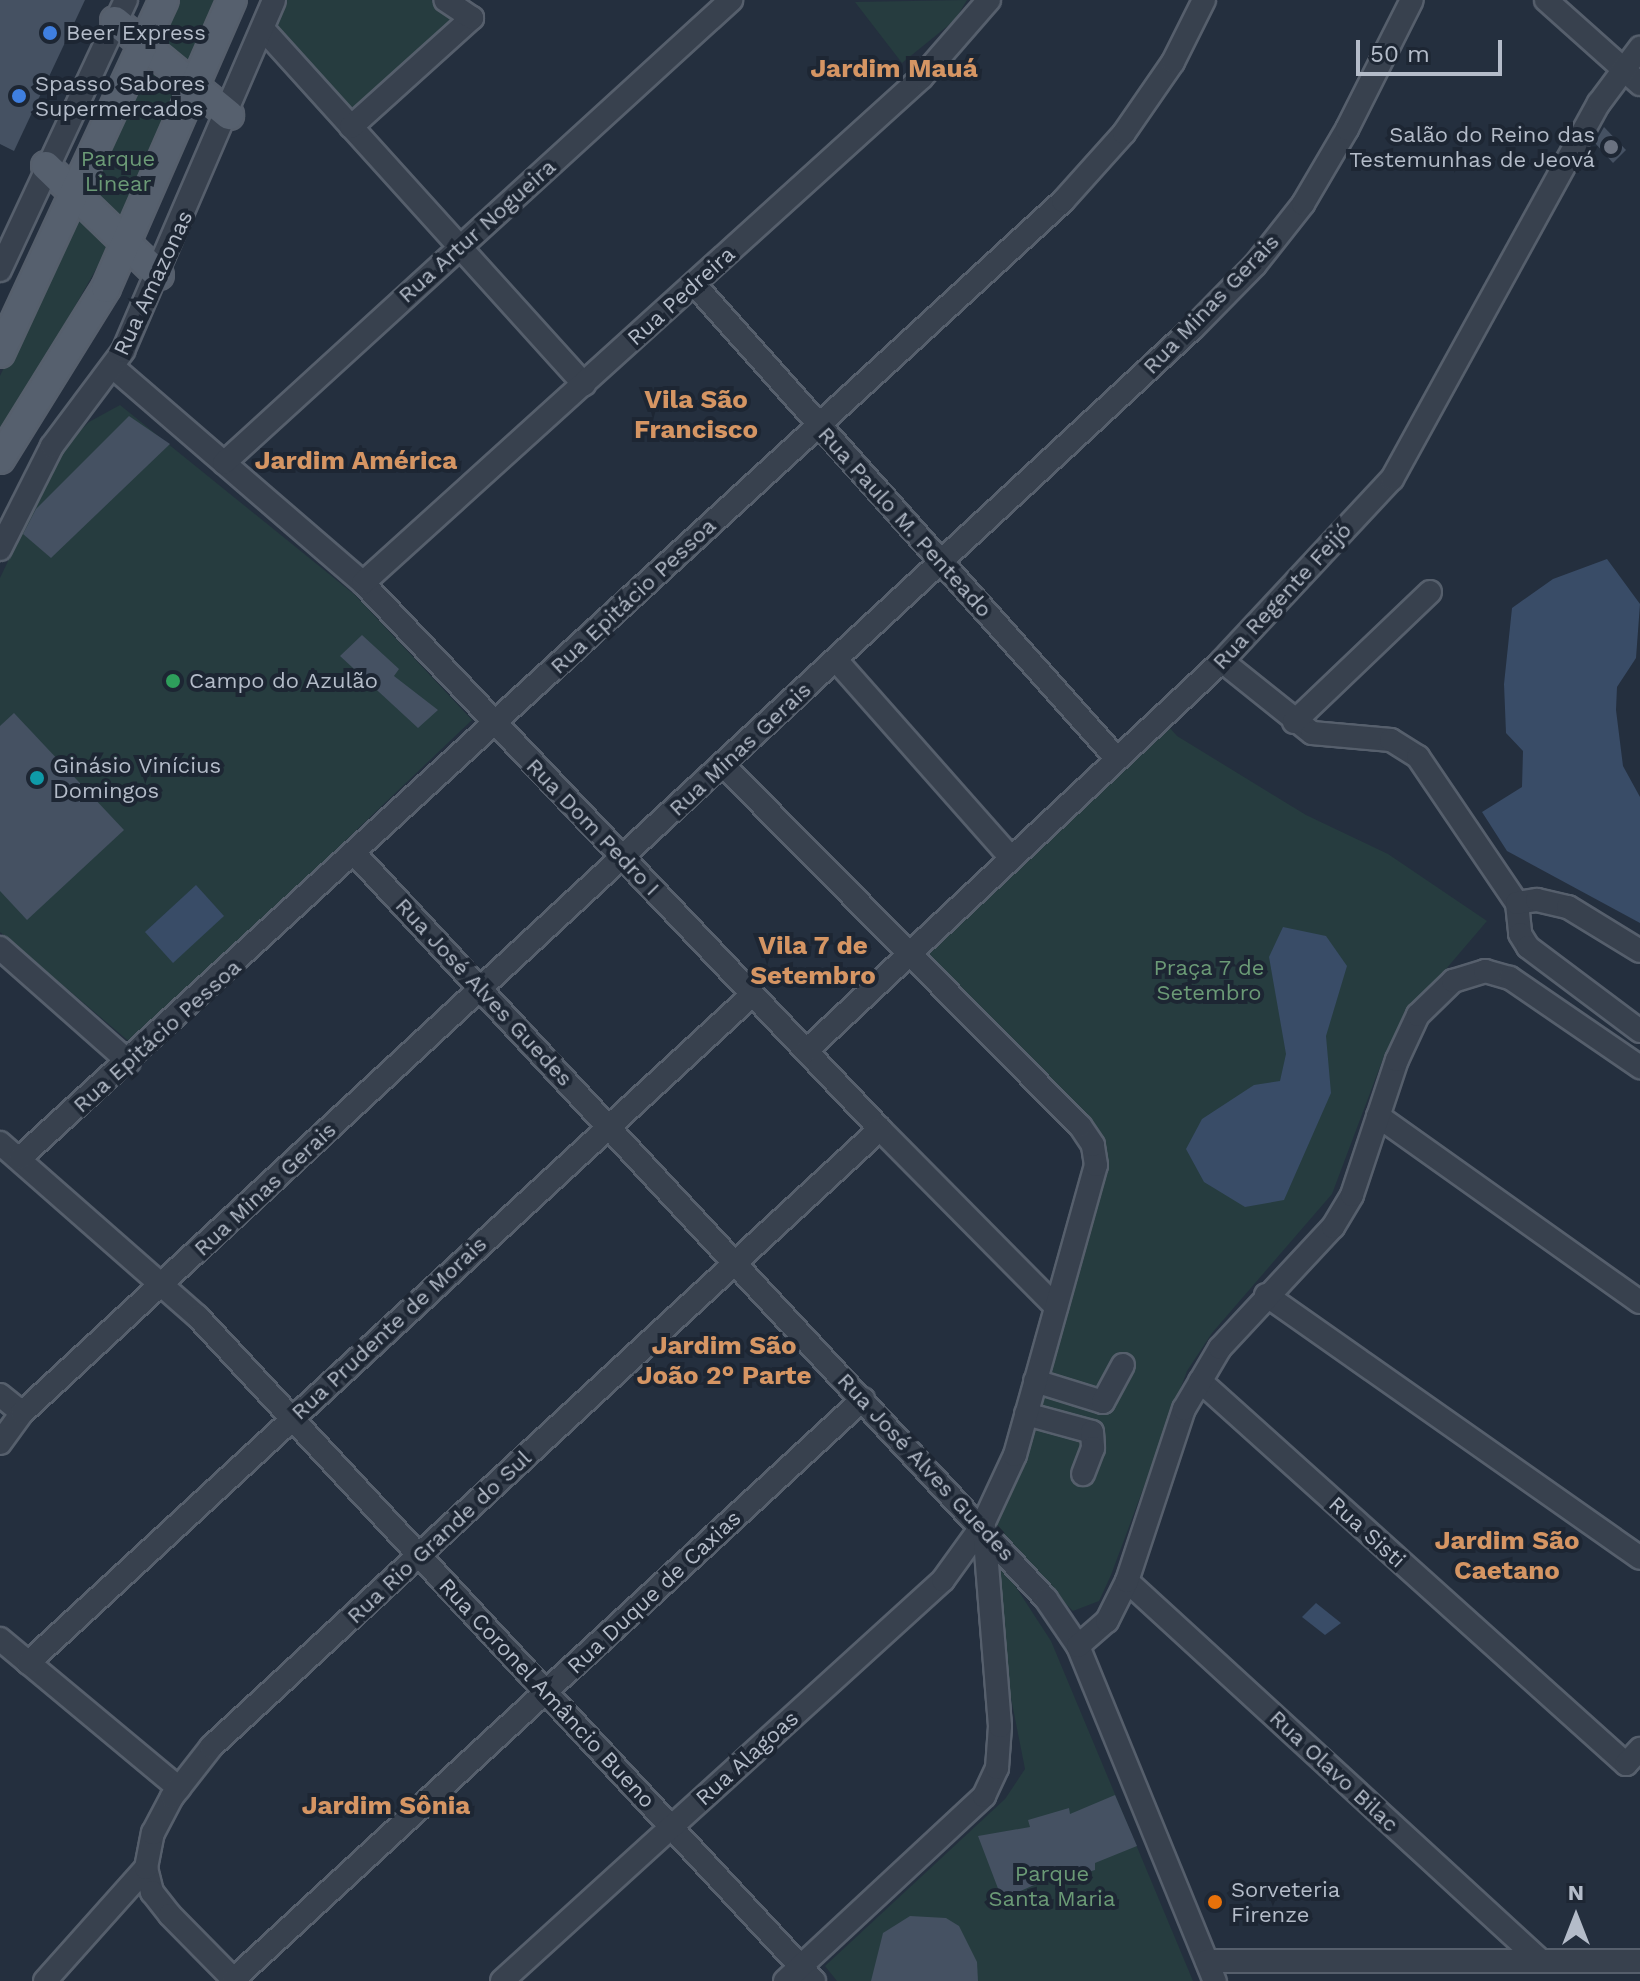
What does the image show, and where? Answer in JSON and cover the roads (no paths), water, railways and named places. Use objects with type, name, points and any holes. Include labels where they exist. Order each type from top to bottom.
[{"type":"main road","points":[[0,353],[72,191],[164,0]]},
{"type":"main road","points":[[0,459],[106,288],[232,0]]},
{"type":"main road","points":[[121,10],[142,43],[229,115]]},
{"type":"main road","points":[[46,166],[159,275]]},
{"type":"street","name":"Rua Amazonas","points":[[0,549],[52,446],[113,367],[159,275],[229,115],[274,0]]},
{"type":"street","points":[[351,127],[472,18],[445,0]]},
{"type":"street","name":"Rua Artur Nogueira","points":[[224,463],[731,0]]},
{"type":"street","name":"Rua Pedreira","points":[[363,583],[922,77],[989,0]]},
{"type":"street","name":"Rua Epitácio Pessoa","points":[[20,1158],[129,1062],[1063,201],[1124,133],[1173,62],[1204,0]]},
{"type":"street","name":"Rua Minas Gerais","points":[[0,1443],[22,1413],[482,990],[1255,265],[1303,204],[1347,129],[1412,0]]},
{"type":"street","points":[[1546,0],[1640,84]]},
{"type":"street","points":[[0,270],[6,242],[121,10]]},
{"type":"street","points":[[263,29],[584,384]]},
{"type":"street","name":"Rua Regente Feijó","points":[[806,1051],[1222,661],[1392,479],[1623,68],[1640,48]]},
{"type":"street","name":"Rua Paulo M. Penteado","points":[[694,284],[1117,759]]},
{"type":"street","name":"Rua Dom Pedro I","points":[[113,367],[363,583],[880,1129],[1056,1307]]},
{"type":"street","points":[[1294,722],[1430,592]]},
{"type":"street","points":[[836,660],[1011,858]]},
{"type":"street","points":[[1222,661],[1294,722],[1312,733],[1391,740],[1418,757],[1517,903],[1518,924],[1528,947],[1640,1031]]},
{"type":"street","points":[[723,765],[909,953]]},
{"type":"street","name":"Rua José Alves Guedes","points":[[355,854],[983,1527],[1046,1599],[1078,1646],[1211,1971]]},
{"type":"street","points":[[1517,903],[1537,900],[1568,907],[1640,951]]},
{"type":"street","points":[[0,948],[129,1062]]},
{"type":"street","name":"Rua Alagoas","points":[[502,1981],[943,1580],[983,1527],[1015,1455],[1096,1165],[1093,1145],[909,953]]},
{"type":"street","points":[[1078,1646],[1107,1621],[1127,1581],[1184,1409],[1220,1348],[1266,1295],[1333,1227],[1352,1195],[1378,1116],[1418,1015],[1453,981],[1485,971],[1510,978],[1640,1067]]},
{"type":"street","name":"Rua Prudente de Morais","points":[[28,1663],[752,995]]},
{"type":"street","points":[[1378,1116],[1640,1302]]},
{"type":"street","name":"Rua Rio Grande do Sul","points":[[45,1981],[146,1868],[153,1833],[179,1788],[211,1747],[880,1129]]},
{"type":"street","name":"Rua Coronel Amâncio Bueno","points":[[0,1143],[162,1285],[291,1418],[672,1827],[800,1976]]},
{"type":"street","points":[[1266,1295],[1640,1558]]},
{"type":"street","points":[[1035,1381],[1103,1402],[1123,1365]]},
{"type":"street","name":"Rua Sisti","points":[[1200,1381],[1626,1764],[1640,1749]]},
{"type":"street","points":[[0,1395],[22,1413]]},
{"type":"street","name":"Rua Duque de Caxias","points":[[234,1980],[863,1399]]},
{"type":"street","points":[[1026,1414],[1092,1432],[1093,1448],[1083,1474]]},
{"type":"street","points":[[800,1976],[984,1796],[997,1768],[1000,1726],[983,1527]]},
{"type":"street","name":"Rua Olavo Bilac","points":[[1127,1581],[1541,1961]]},
{"type":"street","points":[[0,1639],[179,1788]]},
{"type":"street","points":[[146,1868],[152,1892],[170,1915],[234,1980]]},
{"type":"street","points":[[1211,1971],[1640,1961]]},
{"type":"water","points":[[1607,559],[1640,604],[1636,658],[1617,687],[1616,710],[1623,766],[1640,797],[1640,923],[1507,851],[1482,812],[1522,787],[1523,751],[1506,733],[1504,684],[1512,608],[1553,579]]},
{"type":"water","points":[[196,885],[224,916],[173,963],[145,932]]},
{"type":"water","points":[[1283,927],[1326,936],[1347,966],[1326,1036],[1331,1093],[1284,1200],[1245,1207],[1204,1182],[1186,1149],[1202,1119],[1254,1085],[1280,1081],[1286,1054],[1269,957]]},
{"type":"water","points":[[1316,1603],[1341,1623],[1325,1635],[1302,1617]]},
{"type":"place","name":"Beer Express","points":[[50,33]]},
{"type":"place","name":"Spasso Sabores Supermercados","points":[[19,96]]},
{"type":"place","name":"Salão do Reino das Testemunhas de Jeová","points":[[1611,147]]},
{"type":"place","name":"Campo do Azulão","points":[[173,681]]},
{"type":"place","name":"Ginásio Vinícius Domingos","points":[[37,778]]},
{"type":"place","name":"Sorveteria Firenze","points":[[1215,1902]]},
{"type":"district","name":"Jardim Mauá","points":[[894,69]]},
{"type":"district","name":"Vila São Francisco","points":[[696,415]]},
{"type":"district","name":"Jardim América","points":[[356,461]]},
{"type":"district","name":"Vila 7 de Setembro","points":[[813,961]]},
{"type":"district","name":"Jardim São João 2° Parte","points":[[724,1361]]},
{"type":"district","name":"Jardim São Caetano","points":[[1507,1556]]},
{"type":"district","name":"Jardim Sônia","points":[[386,1806]]},
{"type":"park label","name":"Parque Linear","points":[[118,170]]},
{"type":"park label","name":"Praça 7 de Setembro","points":[[1209,980]]},
{"type":"park label","name":"Parque Santa Maria","points":[[1052,1886]]}]
